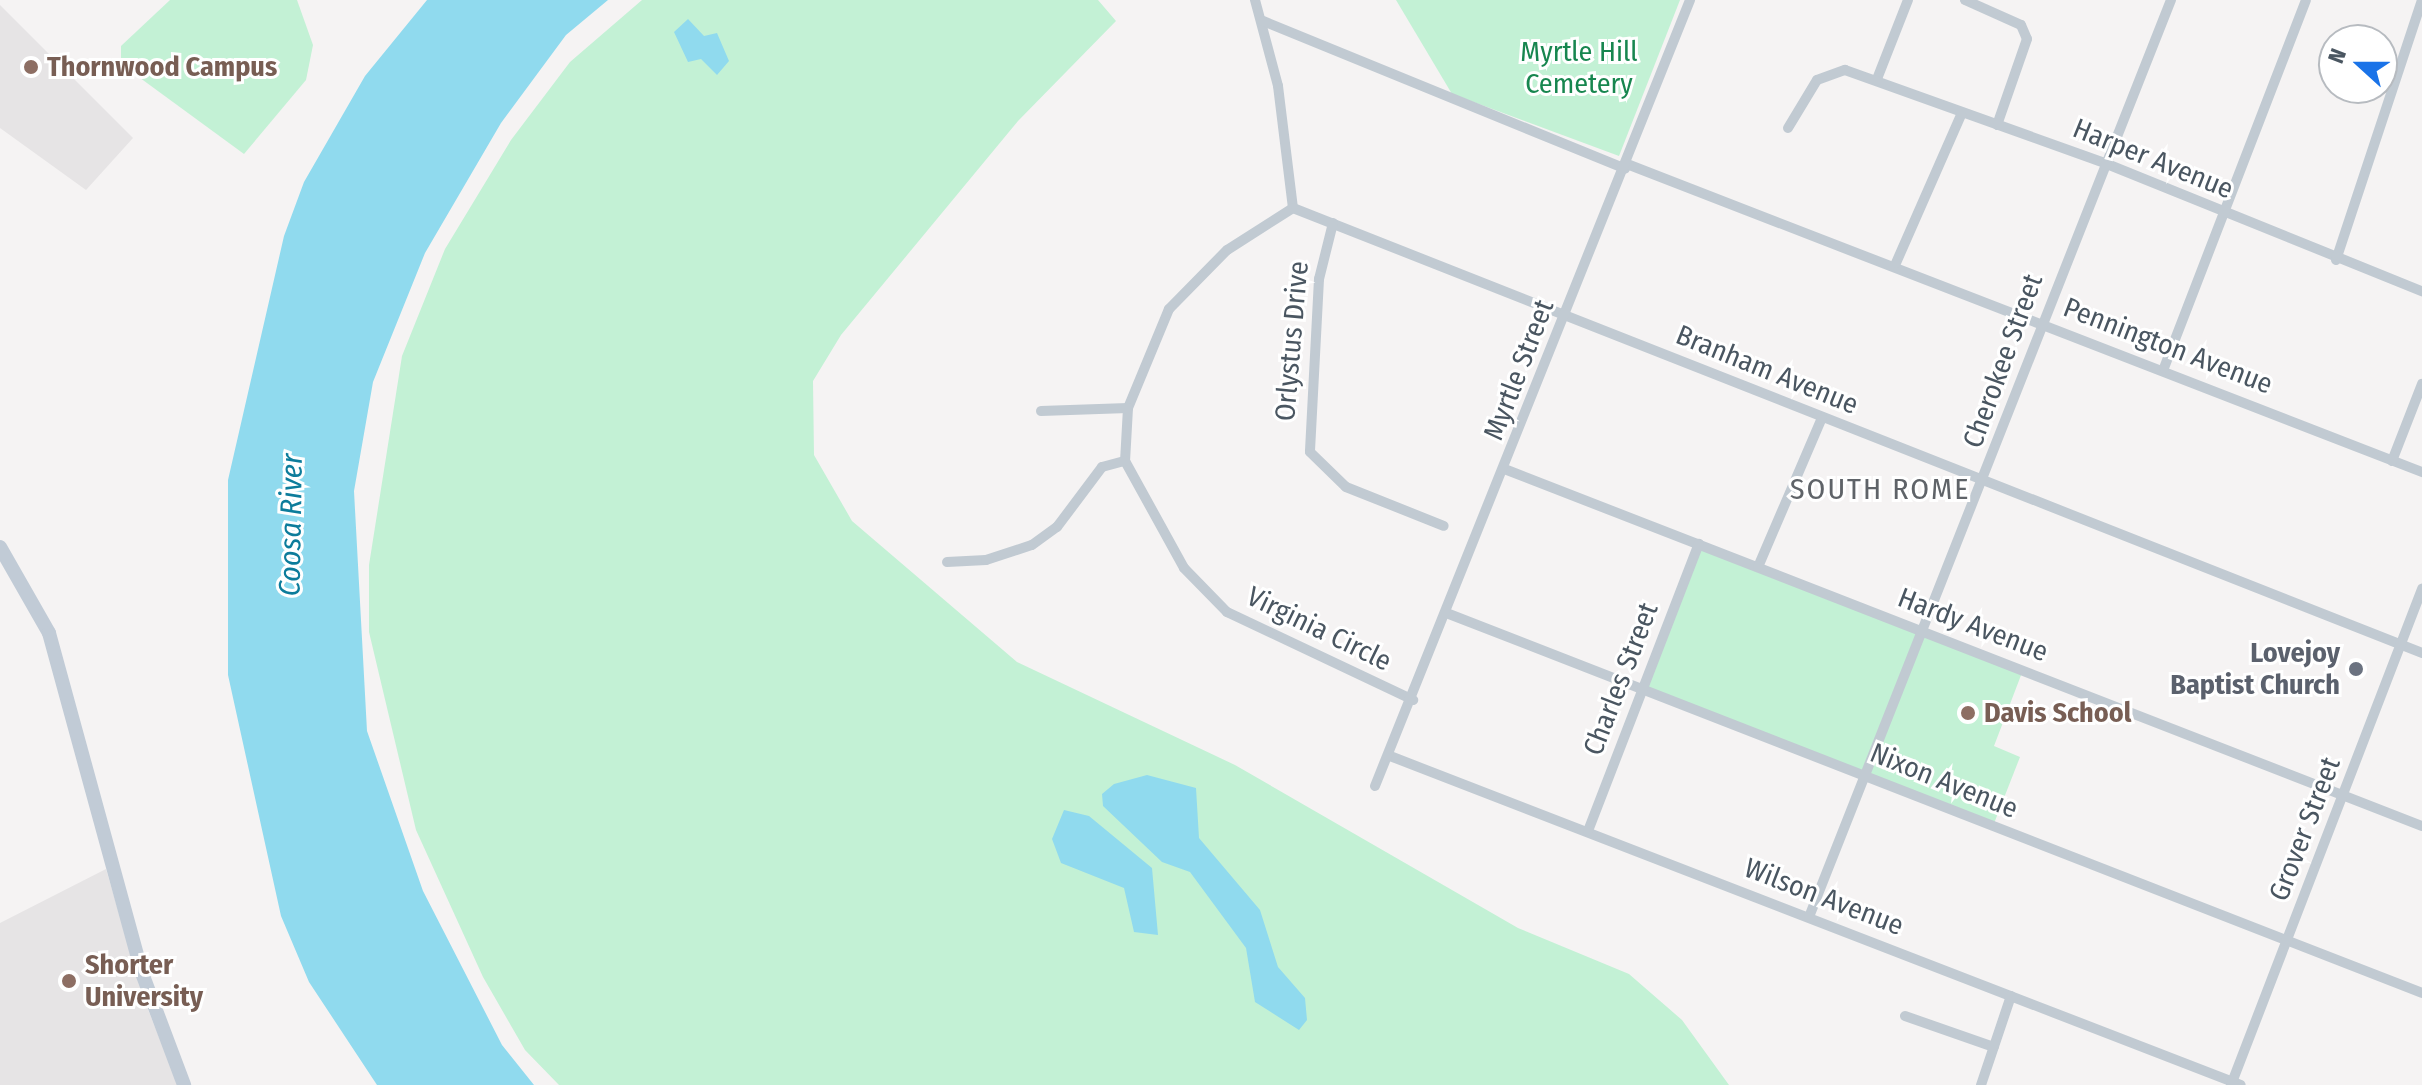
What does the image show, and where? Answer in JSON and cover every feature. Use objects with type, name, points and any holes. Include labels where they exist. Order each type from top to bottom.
[{"type":"street","points":[[947,562],[986,560],[1032,545],[1057,527],[1102,467],[1125,461],[1128,408],[1169,309],[1227,250],[1293,208],[1263,21],[1255,0]]},
{"type":"street","name":"Myrtle Street","points":[[1375,786],[1507,470],[1564,316],[1626,167],[1690,0]]},
{"type":"street","points":[[1877,79],[1908,0]]},
{"type":"street","points":[[1965,0],[2021,25],[2027,39],[1997,125]]},
{"type":"street","name":"Cherokee Street","points":[[1809,917],[1868,777],[1984,482],[2041,321],[2171,0]]},
{"type":"street","points":[[2164,368],[2306,0]]},
{"type":"street","points":[[2336,260],[2422,0]]},
{"type":"street","name":"Pennington Avenue","points":[[1263,21],[1626,167],[1896,263],[2422,472]]},
{"type":"street","name":"Harper Avenue","points":[[1788,128],[1831,71],[1877,79],[1961,115],[2107,164],[2336,260],[2422,291]]},
{"type":"street","points":[[1896,263],[1961,115]]},
{"type":"street","name":"Branham Avenue","points":[[1293,208],[2422,653]]},
{"type":"street","name":"Orlystus Drive","points":[[1333,223],[1319,279],[1310,452],[1346,487],[1444,526]]},
{"type":"street","points":[[2392,461],[2422,384]]},
{"type":"street","points":[[1041,411],[1128,408]]},
{"type":"street","points":[[1758,567],[1822,418]]},
{"type":"street","name":"Virginia Circle","points":[[1125,461],[1184,568],[1227,612],[1413,700]]},
{"type":"street","name":"Hardy Avenue","points":[[1507,470],[2422,826]]},
{"type":"street","name":"Charles Street","points":[[1588,831],[1699,544]]},
{"type":"street","points":[[0,547],[49,633],[142,973],[184,1085]]},
{"type":"street","name":"Grover Street","points":[[2235,1084],[2422,589]]},
{"type":"street","name":"Nixon Avenue","points":[[1449,614],[2422,993]]},
{"type":"street","name":"Wilson Avenue","points":[[1390,756],[2235,1084]]},
{"type":"street","points":[[1981,1085],[2011,996]]},
{"type":"street","points":[[1905,1016],[1994,1047]]},
{"type":"shaded area","name":"Thornwood Campus","points":[[0,5],[133,138],[86,190],[0,128]]},
{"type":"shaded area","name":"Shorter University","points":[[106,869],[145,1002],[178,1085],[0,1085],[0,923]]},
{"type":"green space","points":[[170,0],[297,0],[313,45],[306,80],[244,154],[121,64],[121,46]]},
{"type":"green space","points":[[642,0],[1098,0],[1116,21],[1018,121],[841,335],[813,381],[814,455],[852,521],[1017,662],[1235,765],[1518,928],[1629,974],[1682,1020],[1729,1085],[559,1085],[525,1050],[483,977],[416,830],[369,632],[369,565],[402,356],[445,249],[511,140],[570,62]]},
{"type":"green space","name":"Myrtle Hill Cemetery","points":[[1396,0],[1680,0],[1619,156],[1452,94]]},
{"type":"green space","points":[[1699,544],[2023,670],[1994,746],[2020,757],[1993,826],[1643,687]]},
{"type":"water","name":"Coosa River","points":[[427,0],[608,0],[566,35],[501,123],[425,253],[373,382],[354,491],[367,731],[423,891],[502,1045],[534,1085],[377,1085],[309,982],[281,916],[228,675],[228,480],[284,236],[304,182],[365,76]]},
{"type":"water","points":[[688,19],[704,36],[717,33],[729,61],[717,75],[701,59],[688,62],[674,32]]},
{"type":"water","points":[[1147,775],[1196,788],[1199,838],[1260,910],[1278,967],[1305,998],[1307,1020],[1299,1030],[1255,1002],[1246,948],[1190,872],[1162,862],[1103,806],[1102,794],[1114,784]]},
{"type":"water","points":[[1064,810],[1089,816],[1152,868],[1158,935],[1134,932],[1124,888],[1061,863],[1052,839]]},
{"type":"place","name":"Thornwood Campus","points":[[31,67]]},
{"type":"place","name":"Lovejoy Baptist Church","points":[[2356,669]]},
{"type":"place","name":"Davis School","points":[[1968,713]]},
{"type":"place","name":"Shorter University","points":[[69,981]]},
{"type":"district","name":"SOUTH ROME","points":[[1880,489]]}]
